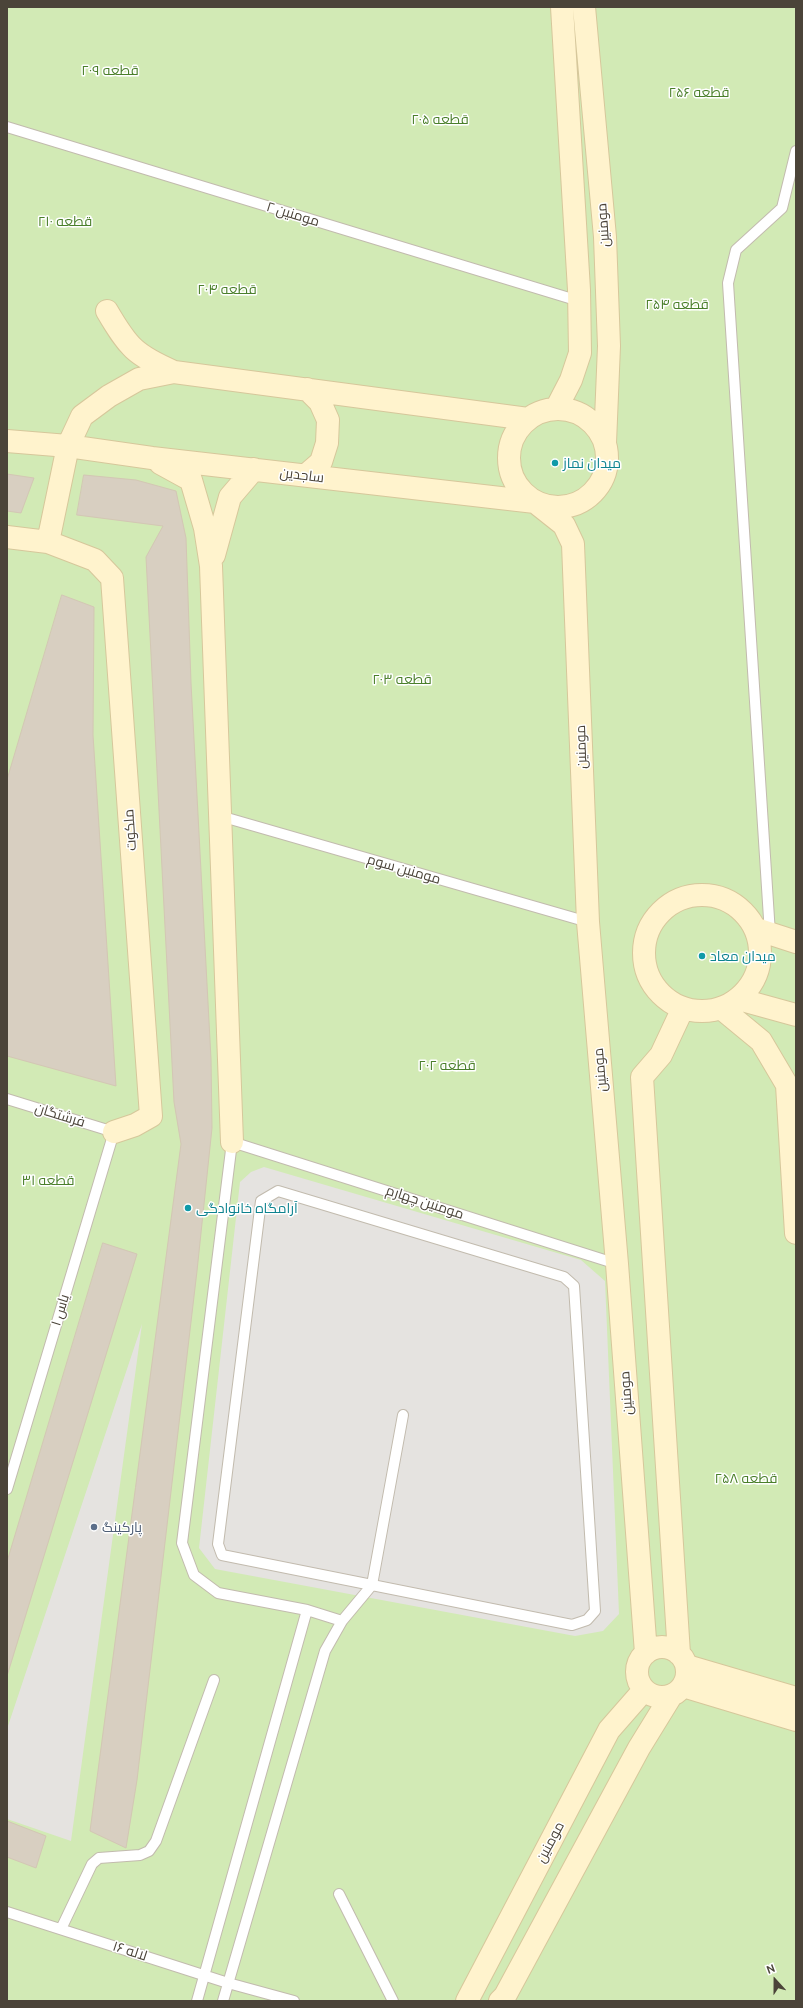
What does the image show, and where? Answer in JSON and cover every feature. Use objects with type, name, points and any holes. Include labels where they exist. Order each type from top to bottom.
[{"type":"street","name":"مومنین","points":[[556,409],[571,380],[580,353],[579,301],[562,7]]},
{"type":"street","name":"مومنین","points":[[584,7],[605,237],[609,346],[605,443]]},
{"type":"street","points":[[107,310],[123,339],[136,352],[152,362],[174,372],[528,419]]},
{"type":"street","points":[[7,537],[48,542],[68,446],[82,416],[109,396],[140,379],[174,372]]},
{"type":"street","points":[[306,475],[321,462],[327,443],[328,420],[320,402],[307,389]]},
{"type":"street","points":[[556,409],[572,411],[586,418],[598,429],[605,443],[607,466],[602,481],[593,493],[580,502],[566,507],[550,507],[535,502],[522,492],[513,478],[509,462],[510,446],[517,431],[528,419],[542,412],[556,409]]},
{"type":"street","name":"ساجدین","points":[[7,441],[68,446],[152,458],[535,502]]},
{"type":"street","points":[[152,458],[191,480],[205,528],[211,566],[232,1142]]},
{"type":"street","points":[[211,566],[230,497],[254,469]]},
{"type":"street","name":"مومنین","points":[[535,502],[564,525],[573,544],[588,922],[617,1264],[646,1654]]},
{"type":"street","name":"ملکوت","points":[[48,542],[95,560],[112,578],[151,1116],[135,1125],[114,1132]]},
{"type":"street","points":[[763,931],[759,967],[751,984],[730,1003],[702,1011],[683,1008],[666,999],[654,985],[646,967],[644,948],[649,930],[659,914],[674,902],[692,896],[712,895],[730,901],[745,913],[763,931],[796,942]]},
{"type":"street","points":[[730,1003],[796,1015]]},
{"type":"street","points":[[730,1003],[761,1041],[787,1085],[796,1233]]},
{"type":"street","points":[[500,2001],[505,1996],[680,1675],[642,1077],[661,1055],[683,1008]]},
{"type":"street","points":[[680,1675],[656,1697],[644,1690],[640,1684],[637,1671],[641,1658],[646,1654],[659,1648],[666,1648],[680,1675],[796,1720]]},
{"type":"street","points":[[680,1675],[796,1698]]},
{"type":"street","name":"مومنین","points":[[467,2001],[609,1730],[644,1690]]},
{"type":"street","points":[[609,1730],[639,1748]]},
{"type":"lane","name":"مومنین ۲","points":[[7,127],[579,301]]},
{"type":"lane","points":[[763,931],[728,283],[736,250],[782,208],[796,151]]},
{"type":"lane","name":"مومنین سوم","points":[[220,816],[588,922]]},
{"type":"lane","name":"فرشتگان","points":[[7,1099],[114,1132]]},
{"type":"lane","name":"یاس ۱","points":[[7,1489],[114,1132]]},
{"type":"lane","points":[[232,1142],[182,1543],[194,1575],[218,1593],[307,1610],[342,1621]]},
{"type":"lane","name":"مومنین چهارم","points":[[232,1142],[270,1152],[617,1264]]},
{"type":"lane","points":[[278,1191],[564,1277],[574,1286],[595,1610],[587,1620],[572,1625],[372,1585],[222,1555],[218,1544],[261,1201],[278,1191]]},
{"type":"lane","points":[[223,2001],[325,1651],[342,1621],[372,1585],[403,1415]]},
{"type":"lane","points":[[196,2001],[307,1610]]},
{"type":"lane","points":[[59,1928],[92,1864],[99,1858],[140,1855],[150,1851],[156,1841],[214,1680]]},
{"type":"lane","points":[[339,1894],[392,2001]]},
{"type":"lane","name":"لاله ۱۶","points":[[7,1912],[228,1983],[294,2001]]},
{"type":"green space","points":[[7,7],[796,7],[796,2001],[7,2001]]},
{"type":"shaded area","points":[[264,1167],[581,1260],[605,1281],[619,1614],[603,1631],[575,1636],[215,1569],[199,1548],[240,1182],[251,1172]]},
{"type":"shaded area","name":"پارکینگ","points":[[142,1324],[71,1841],[7,1819],[7,1729]]},
{"type":"building","points":[[7,474],[34,478],[21,513],[7,511]]},
{"type":"building","name":"آرامگاه خانوادگی","points":[[84,475],[136,480],[176,491],[186,538],[191,683],[211,1059],[212,1128],[197,1271],[137,1780],[126,1848],[90,1831],[181,1144],[174,1102],[146,557],[163,526],[77,515]]},
{"type":"building","points":[[62,595],[94,607],[93,735],[116,1086],[7,1056],[7,780]]},
{"type":"building","points":[[103,1243],[137,1254],[7,1676],[7,1562]]},
{"type":"building","points":[[7,1821],[46,1836],[36,1868],[7,1857]]},
{"type":"place","name":"میدان نماز","points":[[555,463]]},
{"type":"place","name":"میدان معاد","points":[[702,956]]},
{"type":"place","name":"آرامگاه خانوادگی","points":[[188,1208]]},
{"type":"place","name":"پارکینگ","points":[[94,1527]]},
{"type":"park label","name":"قطعه ۲۰۹","points":[[110,70]]},
{"type":"park label","name":"قطعه ۲۵۶","points":[[699,92]]},
{"type":"park label","name":"قطعه ۲۰۵","points":[[440,119]]},
{"type":"park label","name":"قطعه ۲۱۰","points":[[65,221]]},
{"type":"park label","name":"قطعه ۲۰۴","points":[[227,289]]},
{"type":"park label","name":"قطعه ۲۵۴","points":[[677,304]]},
{"type":"park label","name":"قطعه ۲۰۳","points":[[402,679]]},
{"type":"park label","name":"قطعه ۲۰۲","points":[[447,1065]]},
{"type":"park label","name":"قطعه ۳۱","points":[[48,1180]]},
{"type":"park label","name":"قطعه ۲۵۸","points":[[746,1478]]}]
